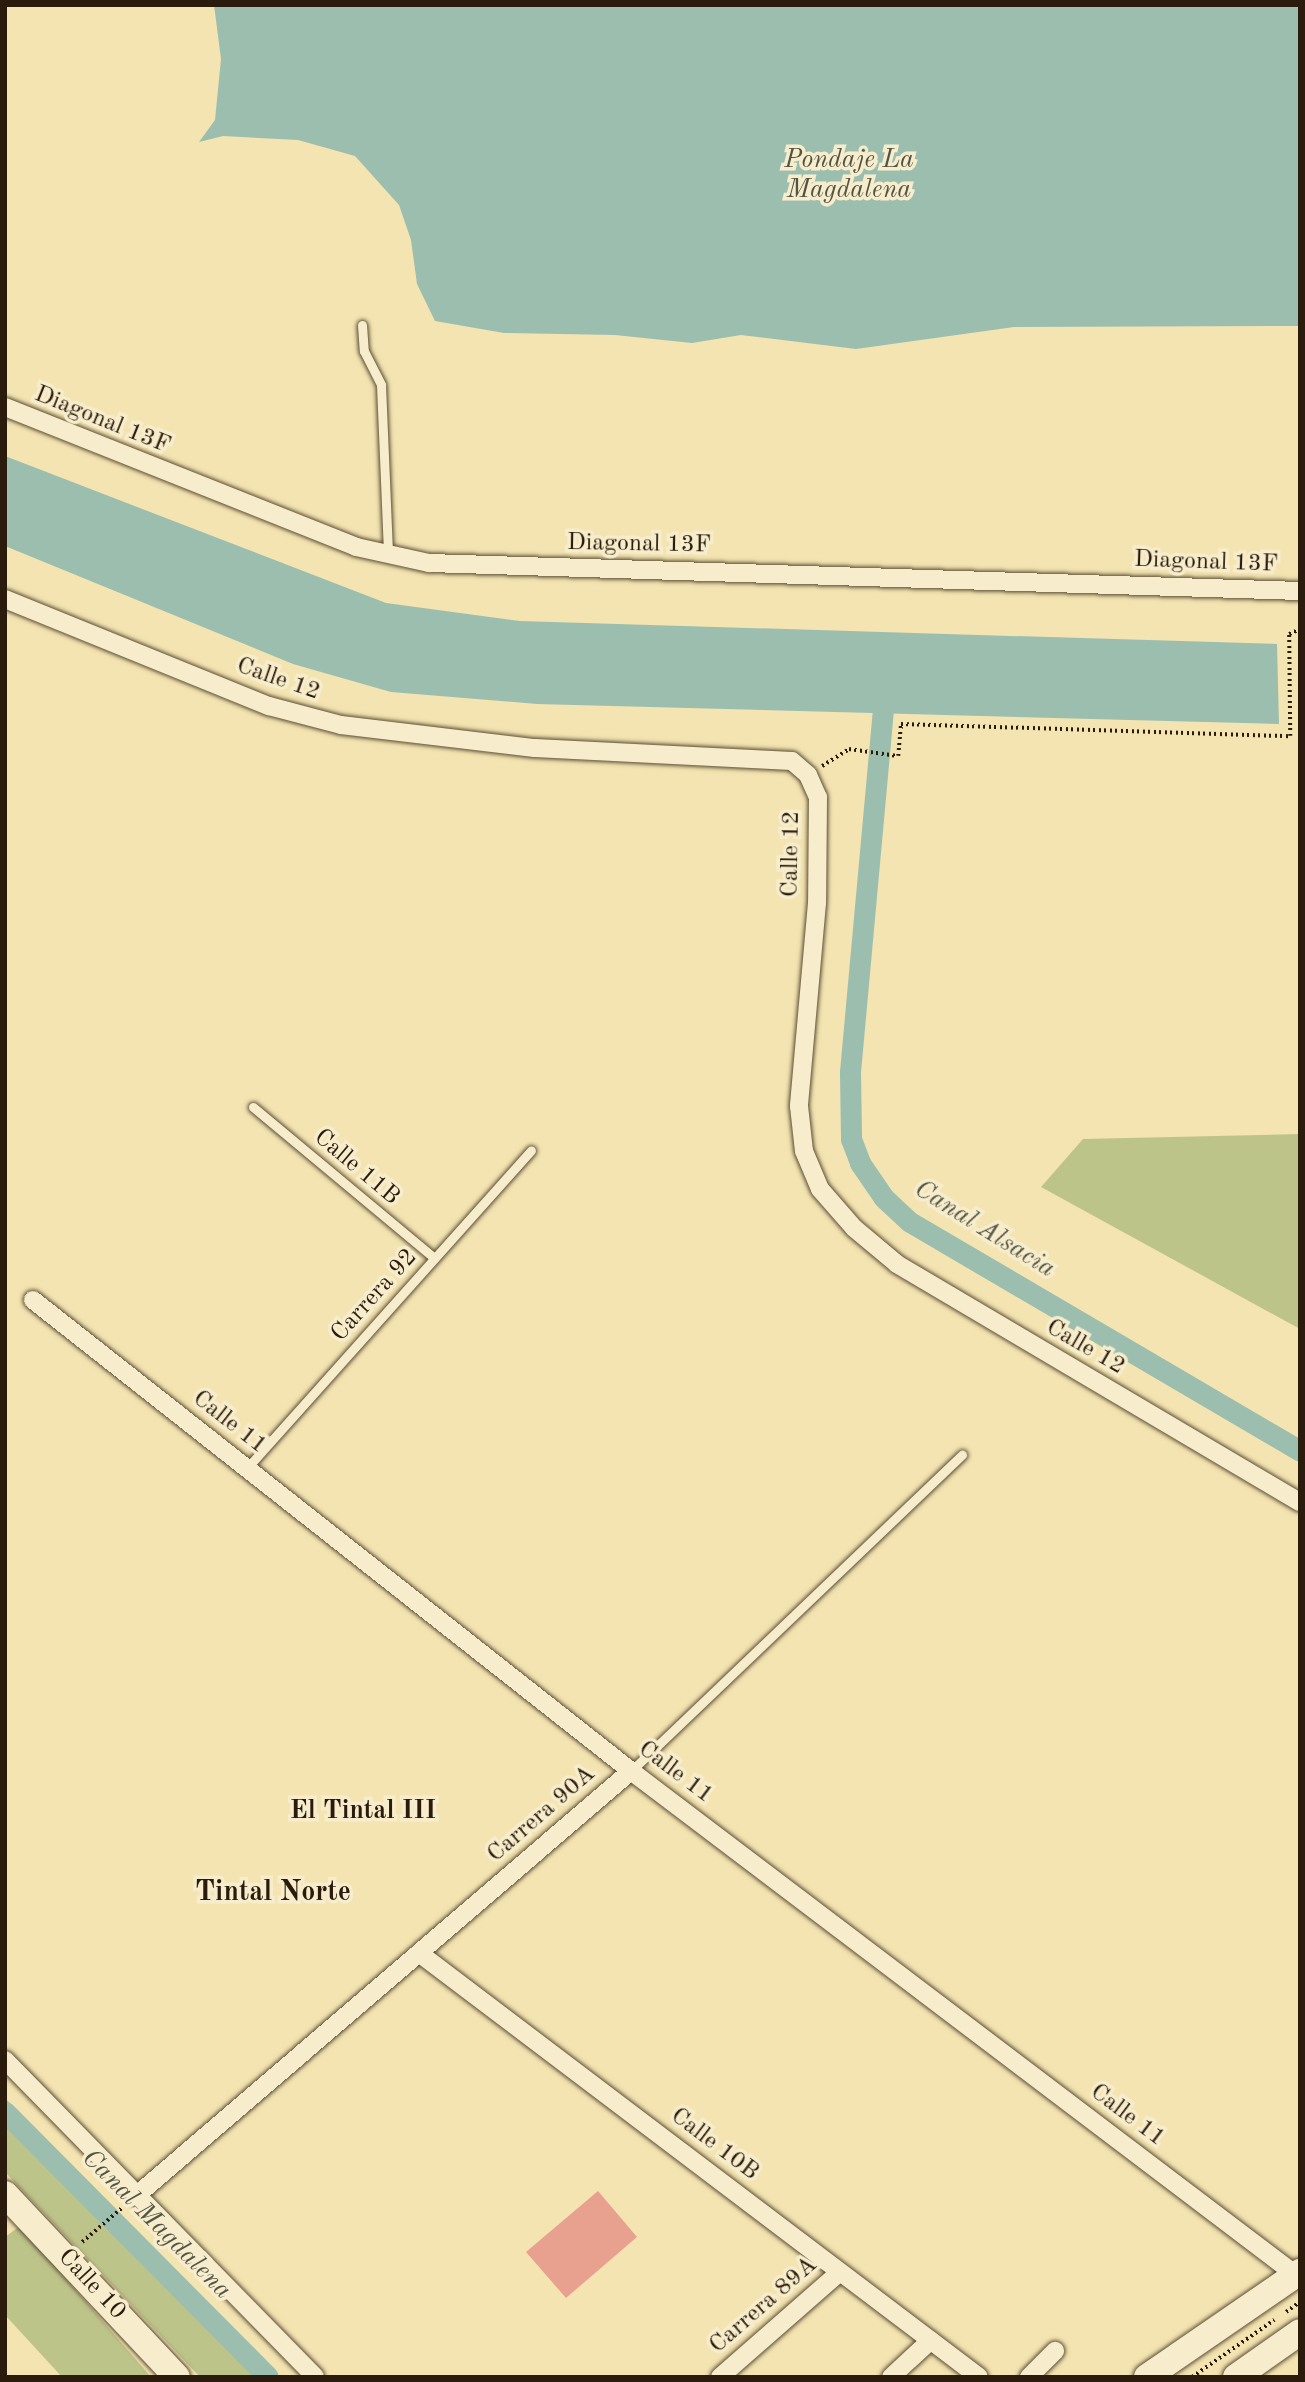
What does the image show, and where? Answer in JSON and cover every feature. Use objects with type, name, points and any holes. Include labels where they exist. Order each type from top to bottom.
[{"type":"main road","name":"Calle 10","points":[[7,2199],[177,2377]]},
{"type":"main road","points":[[1147,2377],[1298,2273]]},
{"type":"main road","points":[[1236,2377],[1300,2332]]},
{"type":"street","name":"Diagonal 13F","points":[[5,407],[356,547],[429,562],[509,568],[827,573],[1300,591]]},
{"type":"street","name":"Calle 12","points":[[5,599],[270,706],[341,726],[536,748],[792,761],[808,775],[818,797],[817,902],[799,1106],[804,1151],[820,1189],[854,1228],[897,1264],[1300,1502]]},
{"type":"street","name":"Calle 11","points":[[33,1300],[631,1771],[1298,2273]]},
{"type":"street","name":"Carrera 90A","points":[[137,2194],[631,1771]]},
{"type":"street","name":"Calle 10B","points":[[419,1953],[979,2377]]},
{"type":"street","points":[[5,2060],[315,2377]]},
{"type":"street","name":"Carrera 89A","points":[[720,2377],[840,2272]]},
{"type":"street","points":[[891,2377],[931,2340]]},
{"type":"street","points":[[1030,2377],[1055,2351]]},
{"type":"lane","points":[[362,325],[363,351],[381,385],[388,554]]},
{"type":"lane","name":"Calle 11B","points":[[253,1107],[434,1258]]},
{"type":"lane","name":"Carrera 92","points":[[247,1468],[531,1150]]},
{"type":"lane","name":"Carrera 90A","points":[[631,1771],[962,1455]]},
{"type":"path","points":[[808,775],[849,749],[898,756],[901,724],[1290,736],[1289,634],[1300,629]]},
{"type":"path","points":[[98,2228],[118,2211]]},
{"type":"path","points":[[1192,2377],[1300,2302]]},
{"type":"green space","points":[[1300,1134],[1300,1329],[1041,1187],[1083,1139]]},
{"type":"green space","points":[[5,2098],[280,2377],[200,2377],[5,2172]]},
{"type":"green space","points":[[20,2226],[151,2377],[62,2377],[5,2315],[5,2237]]},
{"type":"water","name":"Pondaje La Magdalena","points":[[214,5],[1300,5],[1300,326],[1014,327],[856,349],[741,335],[692,343],[615,335],[504,333],[435,321],[417,284],[411,240],[399,205],[355,156],[298,140],[223,136],[199,142],[215,120],[221,59]]},
{"type":"water","points":[[5,456],[386,603],[520,621],[1277,644],[1279,724],[537,704],[391,692],[293,664],[5,546]]},
{"type":"building","points":[[598,2191],[637,2237],[566,2298],[526,2252]]},
{"type":"waterway","name":"Canal Alsacia","points":[[885,687],[850,1072],[851,1139],[860,1163],[884,1198],[910,1222],[1300,1451]]},
{"type":"waterway","name":"Canal Magdalena","points":[[5,2112],[268,2377]]},
{"type":"district","name":"El Tintal III","points":[[363,1812]]},
{"type":"district","name":"Tintal Norte","points":[[273,1893]]}]
